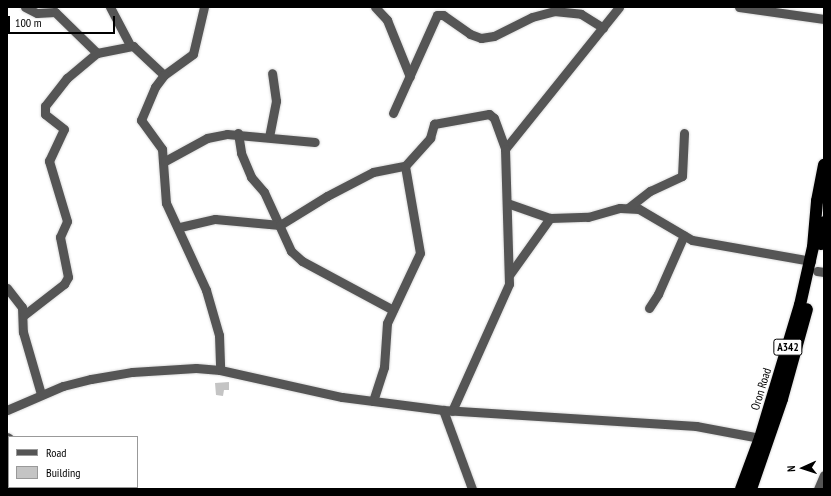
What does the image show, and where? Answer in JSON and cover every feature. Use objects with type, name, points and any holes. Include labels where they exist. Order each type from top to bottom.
[{"type":"highway","name":"Oron Road","points":[[742,489],[817,268],[817,201],[824,165]]},
{"type":"highway","name":"A342","points":[[751,489],[782,399],[817,268],[824,222]]},
{"type":"street","points":[[25,7],[37,13],[55,12],[97,54]]},
{"type":"street","points":[[110,7],[130,45],[164,75]]},
{"type":"street","points":[[204,7],[193,54],[164,75],[155,87],[141,120],[158,142],[165,161],[166,203],[180,227],[218,327],[220,370]]},
{"type":"street","points":[[375,7],[388,20],[410,77]]},
{"type":"street","points":[[505,149],[619,7]]},
{"type":"street","points":[[739,7],[796,10],[824,19]]},
{"type":"street","points":[[393,113],[410,77],[434,18],[442,11],[481,38],[494,36],[532,17],[554,11],[581,14],[603,28]]},
{"type":"street","points":[[24,316],[64,284],[68,277],[60,237],[67,220],[49,161],[64,130],[45,114],[45,106],[68,78],[97,54],[130,45]]},
{"type":"street","points":[[269,137],[276,101],[272,73]]},
{"type":"street","points":[[180,227],[215,219],[280,225],[373,172],[405,166],[430,138],[434,124],[489,114],[494,118],[505,149],[510,274],[506,293],[478,349],[469,378],[448,410]]},
{"type":"street","points":[[165,161],[207,138],[238,133],[315,142]]},
{"type":"street","points":[[238,133],[241,153],[251,177],[264,192],[291,251],[302,261],[393,310]]},
{"type":"street","points":[[507,203],[550,218],[588,217],[628,208],[650,192],[682,176],[684,133]]},
{"type":"street","points":[[373,401],[384,367],[386,329],[393,310],[420,253],[405,166]]},
{"type":"street","points":[[628,208],[648,212],[684,235],[700,242],[817,268]]},
{"type":"street","points":[[510,274],[550,218]]},
{"type":"street","points":[[649,308],[658,294],[684,235]]},
{"type":"street","points":[[7,288],[20,303],[24,316],[23,332],[41,394]]},
{"type":"street","points":[[7,410],[41,394],[111,374],[163,369],[220,370],[373,401],[448,410],[696,426],[760,438]]},
{"type":"street","points":[[448,410],[472,489]]},
{"type":"street","points":[[818,489],[824,475]]},
{"type":"building","points":[[229,382],[229,390],[224,390],[223,396],[216,395],[215,383]]}]
